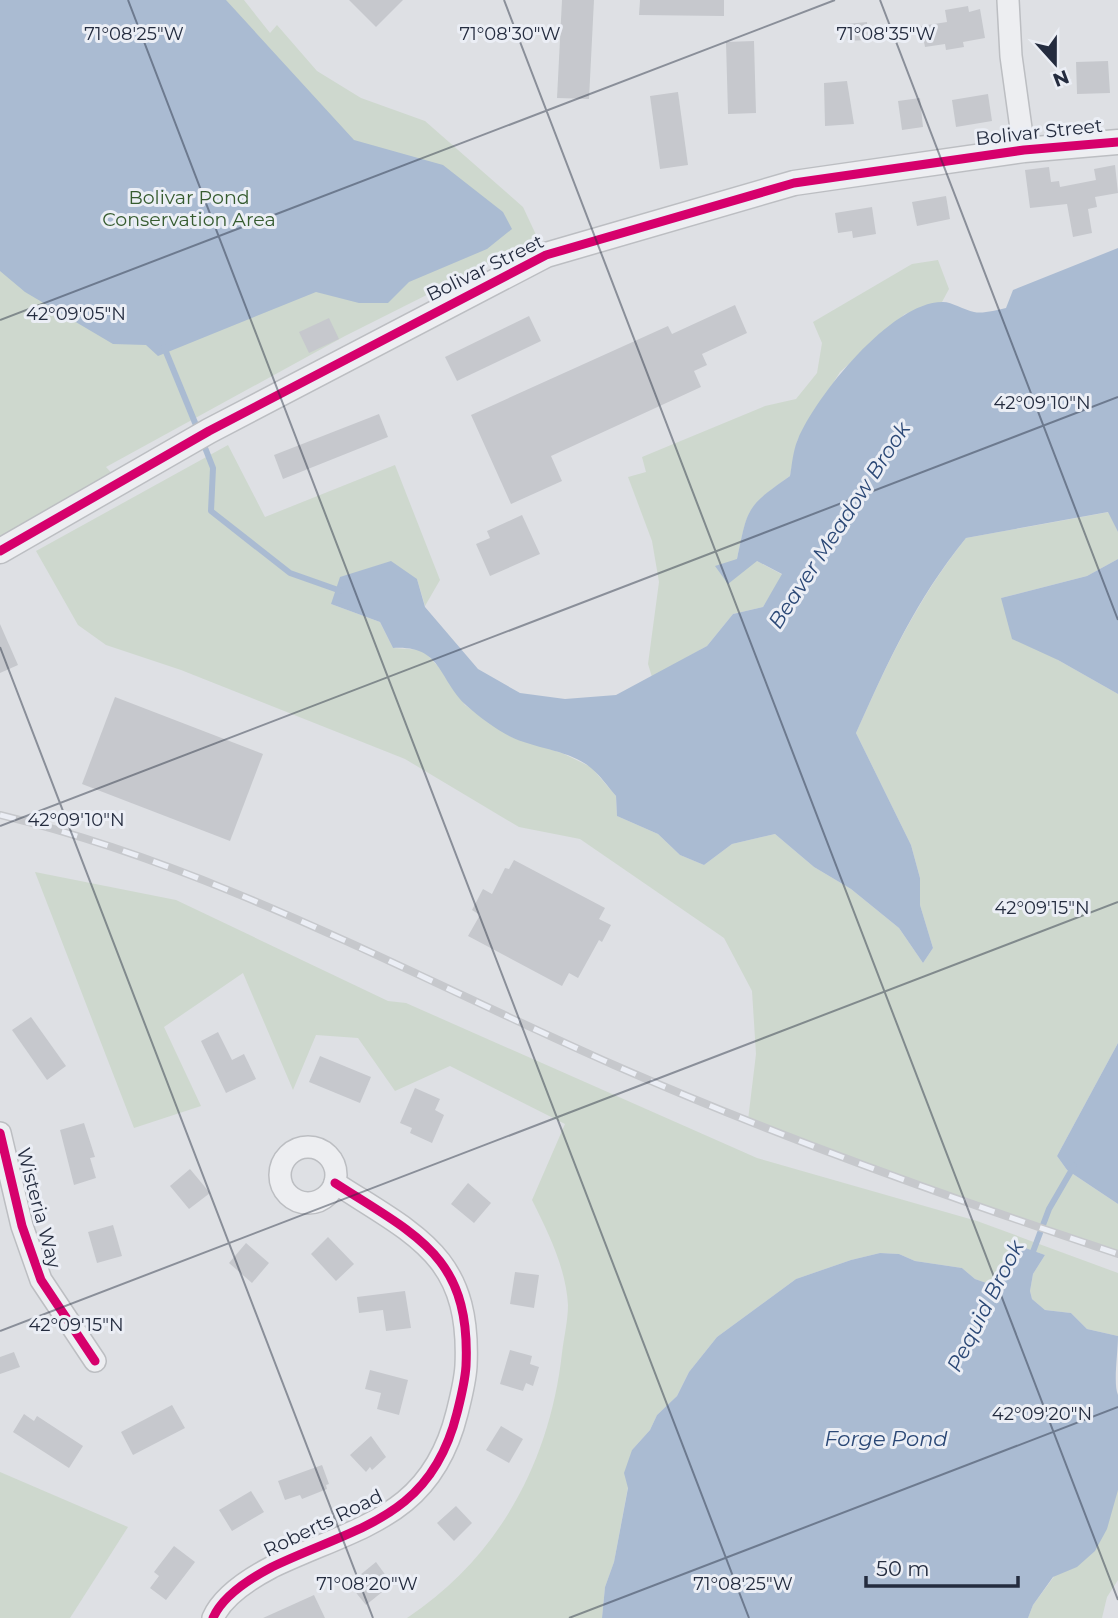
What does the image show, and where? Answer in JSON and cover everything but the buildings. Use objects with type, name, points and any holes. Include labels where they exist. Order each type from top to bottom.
[{"type":"street","points":[[1008,0],[1011,57],[1024,150]]},
{"type":"street","name":"Bolivar Street","points":[[0,551],[201,435],[547,256],[794,183],[1024,150],[1118,142]]},
{"type":"street","name":"Wisteria Way","points":[[0,1133],[22,1226],[40,1280],[95,1361]]},
{"type":"street","name":"Roberts Road","points":[[213,1618],[217,1610],[250,1578],[388,1515],[415,1493],[439,1466],[451,1439],[466,1379],[465,1314],[456,1284],[442,1261],[415,1235],[335,1183]]},
{"type":"green space","name":"Bolivar Pond Conservation Area","points":[[0,0],[244,0],[270,33],[277,25],[317,71],[361,98],[425,121],[523,207],[538,239],[345,336],[106,467],[116,478],[0,537]]},
{"type":"green space","points":[[938,260],[949,289],[942,302],[905,314],[840,372],[797,441],[790,476],[757,502],[747,518],[737,559],[757,561],[783,575],[763,607],[733,614],[707,646],[652,677],[648,664],[659,582],[652,541],[628,477],[646,472],[642,457],[765,406],[796,399],[817,373],[822,343],[813,322],[912,264]]},
{"type":"green space","points":[[228,445],[265,517],[395,465],[440,580],[425,606],[417,579],[331,604],[380,622],[393,648],[423,650],[444,673],[465,705],[511,737],[562,753],[591,767],[616,796],[617,816],[658,834],[680,855],[704,865],[732,844],[775,834],[814,867],[851,889],[899,928],[923,963],[933,948],[920,905],[920,878],[911,845],[856,733],[918,608],[966,538],[1109,512],[1118,532],[1118,559],[1087,576],[1001,598],[1058,660],[1118,694],[1118,1043],[1057,1156],[1067,1170],[1118,1204],[1118,1254],[970,1203],[748,1120],[756,1054],[752,991],[724,938],[580,839],[519,827],[405,759],[181,670],[106,645],[78,625],[36,551]]},
{"type":"green space","points":[[35,872],[176,900],[388,1001],[406,1003],[757,1158],[977,1221],[1118,1273],[1118,1336],[1087,1329],[1071,1313],[1045,1310],[1032,1299],[1030,1291],[1033,1274],[1045,1255],[1020,1246],[1008,1277],[1001,1283],[992,1285],[975,1279],[962,1268],[915,1261],[899,1254],[880,1253],[796,1279],[717,1337],[689,1372],[677,1396],[657,1415],[650,1430],[632,1450],[628,1487],[614,1562],[605,1587],[602,1618],[407,1618],[440,1594],[493,1536],[515,1503],[546,1431],[556,1393],[568,1305],[560,1264],[532,1200],[565,1124],[450,1066],[395,1091],[358,1038],[316,1035],[293,1090],[243,973],[164,1027],[201,1106],[134,1128]]},
{"type":"green space","points":[[0,1472],[128,1527],[70,1618],[0,1618]]},
{"type":"green space","points":[[1118,1490],[1118,1580],[1107,1597],[1102,1618],[1028,1618],[1033,1605]]},
{"type":"water","name":"Bolivar Pond Conservation Area","points":[[0,0],[226,0],[354,140],[443,165],[503,212],[512,229],[487,249],[409,282],[388,303],[359,303],[316,292],[158,356],[146,345],[113,344],[25,292],[0,271]]},
{"type":"water","points":[[1118,248],[1118,532],[1108,512],[966,538],[917,608],[856,733],[911,845],[920,878],[920,905],[933,948],[923,963],[899,928],[851,889],[814,867],[775,834],[732,844],[704,865],[680,855],[658,834],[617,816],[616,796],[583,762],[500,731],[467,706],[431,658],[422,652],[393,648],[380,622],[331,604],[340,577],[391,561],[417,579],[425,607],[478,669],[520,693],[565,699],[616,695],[707,646],[733,614],[763,607],[782,574],[757,561],[728,584],[715,566],[737,559],[751,510],[765,495],[790,476],[796,443],[807,421],[838,376],[879,334],[901,317],[923,306],[947,302],[978,312],[1006,308],[1013,290]]},
{"type":"water","points":[[1118,559],[1118,694],[1058,660],[1012,639],[1001,598],[1087,576]]},
{"type":"water","points":[[1118,1043],[1118,1204],[1067,1170],[1057,1156]]},
{"type":"water","name":"Forge Pond","points":[[1020,1246],[1045,1255],[1033,1274],[1030,1291],[1032,1299],[1045,1310],[1071,1313],[1087,1329],[1118,1336],[1118,1490],[1107,1529],[1095,1551],[1077,1567],[1053,1577],[1033,1605],[1028,1618],[602,1618],[605,1587],[614,1562],[628,1488],[624,1473],[632,1450],[650,1430],[657,1415],[677,1396],[689,1372],[717,1337],[796,1279],[851,1260],[880,1253],[899,1254],[915,1261],[962,1268],[975,1279],[992,1285],[1001,1283],[1007,1277]]},
{"type":"waterway","name":"Beaver Meadow Brook","points":[[164,347],[198,430]]},
{"type":"waterway","name":"Beaver Meadow Brook","points":[[202,440],[213,468],[211,511],[290,573],[341,591]]},
{"type":"waterway","name":"Pequid Brook","points":[[1031,1257],[1049,1209],[1074,1166]]},
{"type":"railway","points":[[0,815],[159,863],[236,893],[614,1065],[738,1117],[991,1211],[1118,1254]]},
{"type":"cycle path","points":[[0,551],[209,431],[546,255],[794,183],[1024,150],[1118,142]]},
{"type":"cycle path","points":[[0,1133],[22,1226],[41,1280],[95,1361]]},
{"type":"cycle path","points":[[213,1618],[223,1602],[255,1576],[361,1528],[410,1497],[429,1476],[445,1448],[457,1413],[466,1366],[465,1329],[459,1298],[448,1274],[433,1253],[414,1235],[335,1183]]}]
